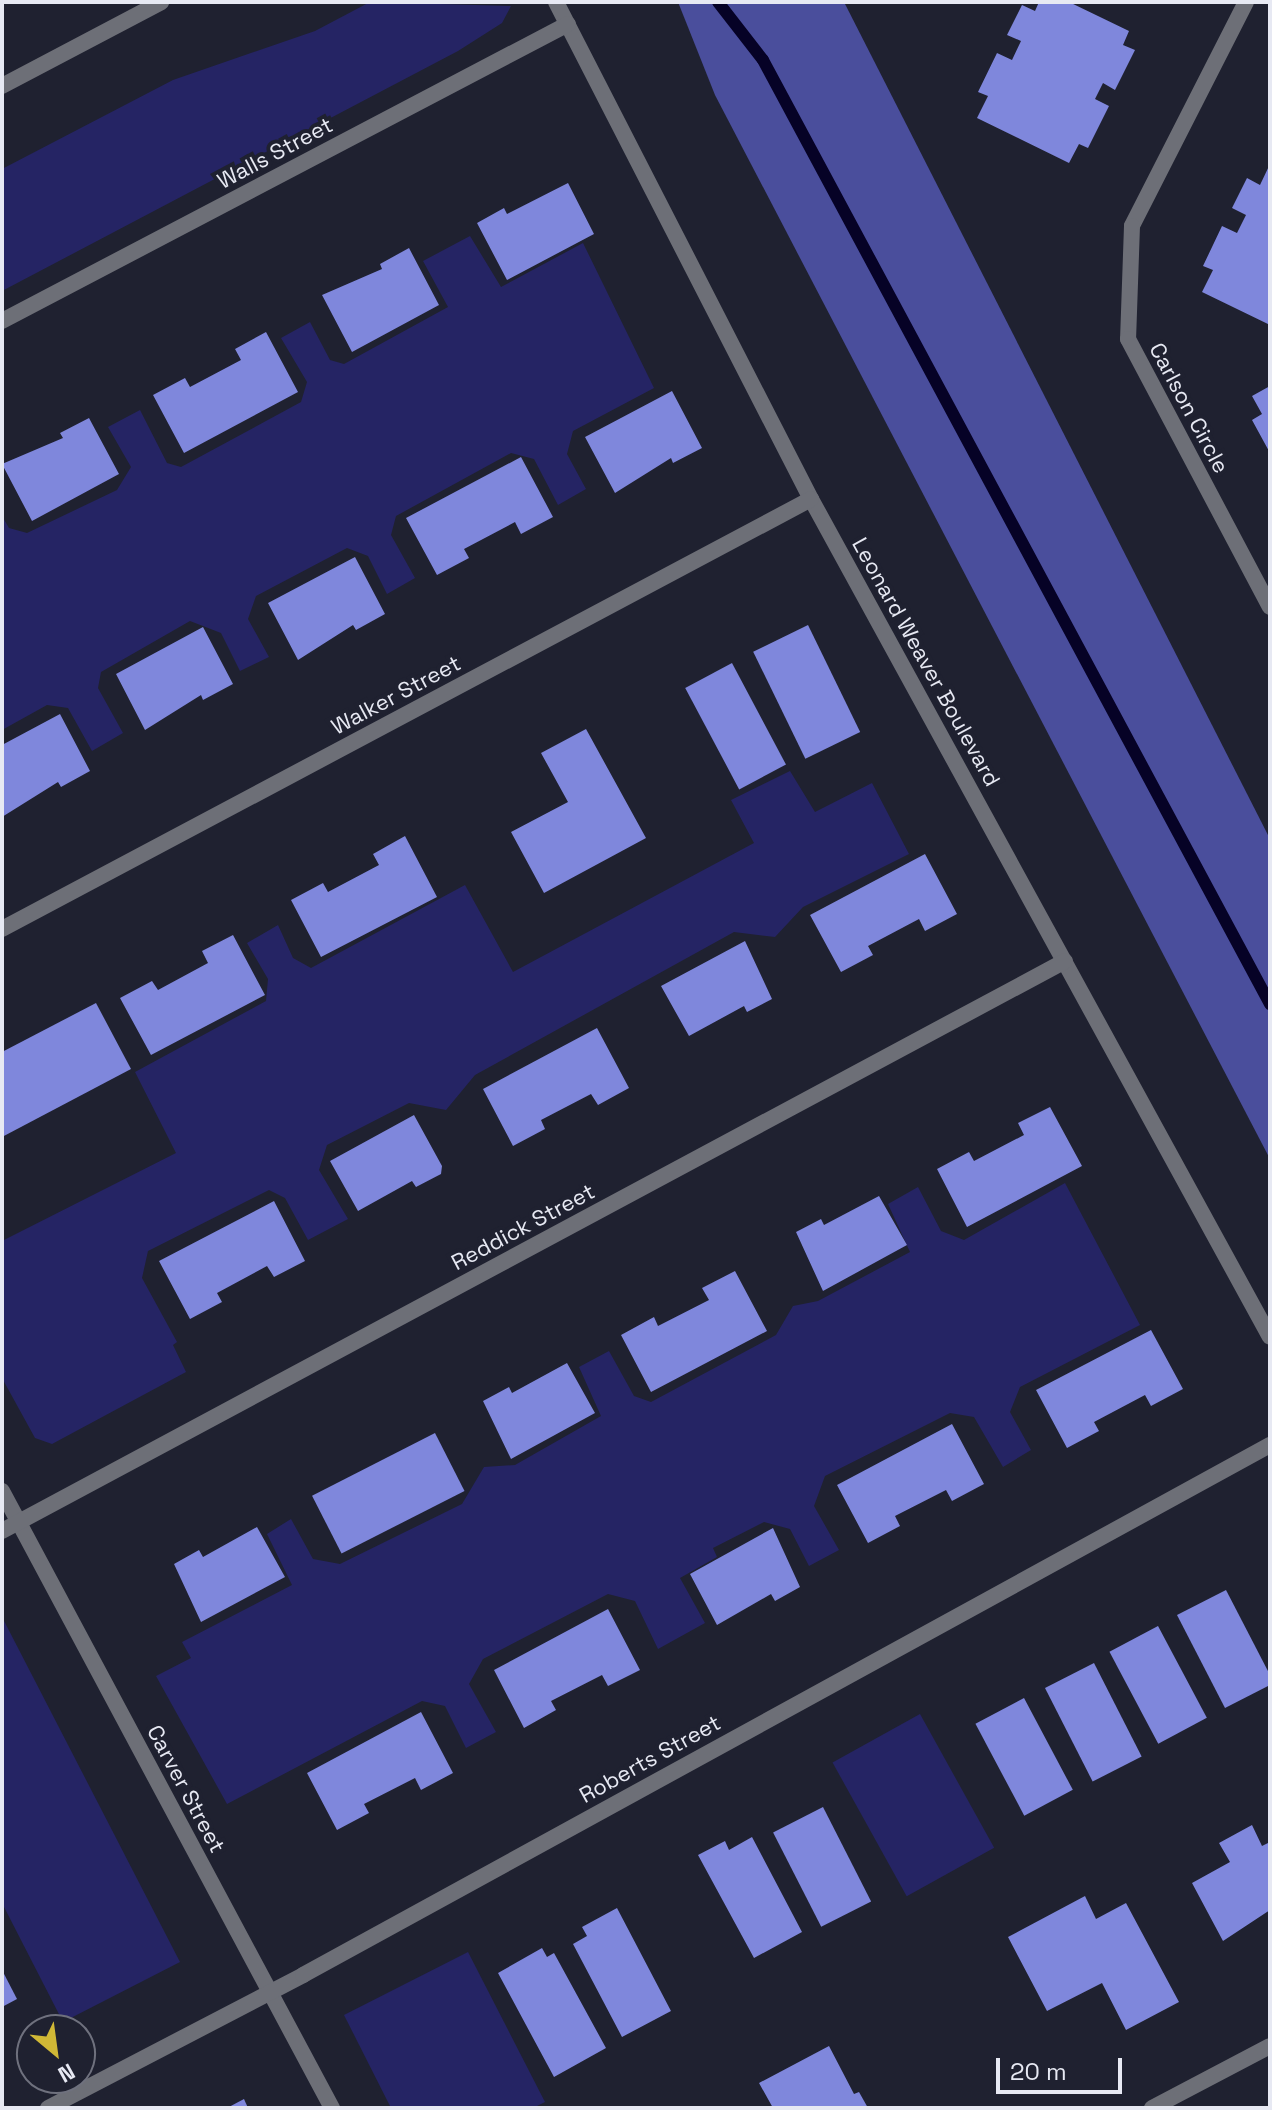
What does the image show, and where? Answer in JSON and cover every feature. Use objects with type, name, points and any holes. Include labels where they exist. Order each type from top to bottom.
[{"type":"street","points":[[2,86],[161,2]]},
{"type":"street","name":"Leonard Weaver Boulevard","points":[[556,2],[811,499],[1270,1337]]},
{"type":"street","name":"Carlson Circle","points":[[1246,2],[1132,226],[1128,339],[1270,607]]},
{"type":"street","name":"Walls Street","points":[[2,321],[568,24]]},
{"type":"street","name":"Walker Street","points":[[2,929],[811,499]]},
{"type":"street","name":"Reddick Street","points":[[2,1531],[1065,961]]},
{"type":"street","name":"Roberts Street","points":[[48,2108],[270,1992],[1270,1445]]},
{"type":"street","name":"Carver Street","points":[[2,1491],[332,2108]]},
{"type":"street","points":[[1152,2108],[1270,2046]]},
{"type":"shaded area","points":[[370,2],[511,6],[502,23],[458,51],[2,291],[2,169],[173,80],[315,31]]},
{"type":"shaded area","points":[[678,2],[844,2],[1270,839],[1270,1159],[715,95]]},
{"type":"shaded area","points":[[470,236],[501,287],[583,243],[654,388],[573,431],[567,454],[586,489],[558,505],[534,459],[511,453],[396,516],[391,535],[415,578],[387,594],[368,556],[347,548],[256,596],[248,619],[269,657],[240,671],[221,633],[190,621],[101,672],[98,688],[123,733],[92,751],[68,708],[47,705],[2,730],[2,516],[9,528],[27,533],[117,490],[131,467],[108,427],[140,410],[167,463],[181,467],[301,402],[307,382],[281,338],[310,322],[330,360],[344,364],[448,307],[423,261]]},
{"type":"shaded area","points":[[790,771],[815,812],[872,783],[909,854],[803,907],[775,937],[734,932],[475,1075],[446,1110],[409,1103],[327,1145],[319,1170],[348,1219],[308,1240],[285,1198],[269,1190],[148,1251],[142,1278],[177,1342],[173,1345],[186,1372],[52,1444],[35,1438],[2,1378],[2,1241],[176,1153],[135,1072],[266,1001],[268,979],[247,943],[278,925],[293,958],[311,968],[465,885],[513,972],[754,843],[731,800]]},
{"type":"shaded area","points":[[1065,1183],[1140,1325],[1020,1387],[1010,1412],[1031,1450],[1003,1467],[974,1417],[950,1413],[825,1476],[814,1506],[839,1550],[809,1566],[790,1529],[764,1522],[713,1548],[717,1557],[680,1578],[705,1623],[658,1649],[635,1601],[608,1594],[483,1659],[469,1684],[496,1732],[466,1748],[445,1706],[422,1701],[227,1804],[156,1676],[191,1658],[182,1642],[292,1585],[267,1534],[291,1519],[313,1559],[340,1564],[462,1504],[484,1467],[515,1465],[601,1416],[579,1367],[609,1351],[634,1396],[651,1402],[776,1335],[793,1306],[818,1301],[910,1252],[888,1204],[918,1187],[941,1231],[964,1240]]},
{"type":"shaded area","points":[[2,1617],[180,1962],[79,2014],[59,2014],[2,1903]]},
{"type":"shaded area","points":[[920,1714],[994,1848],[907,1896],[833,1762]]},
{"type":"shaded area","points":[[468,1952],[545,2102],[533,2108],[391,2108],[344,2015]]},
{"type":"building","points":[[1039,2],[1069,2],[1129,31],[1123,45],[1135,50],[1115,90],[1103,83],[1095,99],[1109,106],[1088,148],[1079,144],[1069,163],[977,118],[988,96],[978,92],[997,53],[1012,60],[1021,41],[1007,35],[1022,5],[1035,11]]},
{"type":"building","points":[[1270,164],[1270,325],[1202,292],[1213,270],[1203,266],[1222,226],[1237,233],[1246,215],[1232,208],[1247,178],[1260,185]]},
{"type":"building","points":[[568,183],[594,234],[507,280],[477,223],[504,208],[507,214]]},
{"type":"building","points":[[409,248],[439,305],[352,352],[322,295],[382,269],[380,264]]},
{"type":"building","points":[[266,332],[298,392],[184,453],[153,395],[185,378],[190,387],[241,360],[235,349]]},
{"type":"building","points":[[1270,386],[1270,453],[1252,420],[1262,414],[1252,396]]},
{"type":"building","points":[[672,391],[702,448],[673,463],[671,458],[615,493],[585,437]]},
{"type":"building","points":[[89,418],[119,474],[32,521],[2,464],[63,438],[60,433]]},
{"type":"building","points":[[521,457],[553,517],[521,534],[515,522],[464,549],[469,558],[437,575],[406,518]]},
{"type":"building","points":[[355,557],[385,614],[356,630],[353,625],[298,660],[268,603]]},
{"type":"building","points":[[808,625],[860,732],[805,759],[753,652]]},
{"type":"building","points":[[203,627],[233,684],[203,700],[201,695],[145,730],[116,674]]},
{"type":"building","points":[[732,663],[786,765],[739,789],[685,688]]},
{"type":"building","points":[[60,714],[90,771],[61,787],[58,782],[2,817],[2,745]]},
{"type":"building","points":[[586,729],[646,838],[544,893],[511,832],[568,802],[541,753]]},
{"type":"building","points":[[405,836],[437,897],[321,957],[291,900],[323,883],[328,892],[379,865],[373,854]]},
{"type":"building","points":[[925,854],[957,914],[925,931],[919,919],[868,946],[873,955],[841,972],[810,915]]},
{"type":"building","points":[[233,935],[265,995],[151,1055],[120,998],[152,981],[158,990],[208,963],[202,951]]},
{"type":"building","points":[[745,941],[772,999],[747,1012],[744,1006],[689,1036],[661,986]]},
{"type":"building","points":[[96,1003],[131,1069],[2,1137],[2,1052]]},
{"type":"building","points":[[597,1028],[629,1088],[598,1105],[591,1094],[541,1120],[545,1129],[513,1146],[483,1089]]},
{"type":"building","points":[[1050,1107],[1082,1166],[967,1227],[937,1169],[969,1152],[974,1161],[1024,1135],[1018,1123]]},
{"type":"building","points":[[414,1115],[442,1166],[441,1174],[416,1187],[412,1181],[358,1211],[330,1161]]},
{"type":"building","points":[[879,1196],[907,1245],[823,1291],[796,1232],[821,1219],[824,1225]]},
{"type":"building","points":[[274,1201],[305,1261],[274,1277],[267,1266],[217,1293],[222,1302],[190,1319],[159,1261]]},
{"type":"building","points":[[735,1271],[767,1331],[651,1392],[621,1335],[654,1317],[658,1326],[709,1300],[702,1288]]},
{"type":"building","points":[[1151,1330],[1183,1389],[1151,1406],[1145,1395],[1094,1422],[1099,1431],[1067,1448],[1036,1390]]},
{"type":"building","points":[[567,1363],[595,1413],[511,1459],[483,1401],[509,1387],[512,1393]]},
{"type":"building","points":[[952,1424],[984,1484],[952,1501],[946,1490],[895,1516],[900,1526],[868,1543],[837,1485]]},
{"type":"building","points":[[435,1433],[465,1491],[342,1554],[312,1496]]},
{"type":"building","points":[[257,1527],[285,1577],[201,1622],[174,1564],[199,1550],[203,1557]]},
{"type":"building","points":[[773,1528],[800,1587],[775,1601],[771,1594],[717,1625],[690,1574]]},
{"type":"building","points":[[1226,1590],[1270,1675],[1270,1685],[1225,1708],[1177,1615]]},
{"type":"building","points":[[608,1609],[640,1670],[608,1686],[602,1675],[551,1701],[556,1710],[524,1728],[494,1670]]},
{"type":"building","points":[[1158,1626],[1207,1718],[1158,1744],[1109,1652]]},
{"type":"building","points":[[1094,1663],[1142,1757],[1093,1782],[1045,1688]]},
{"type":"building","points":[[1024,1698],[1073,1790],[1024,1816],[975,1724]]},
{"type":"building","points":[[421,1712],[453,1773],[421,1790],[415,1778],[364,1804],[369,1813],[337,1830],[307,1773]]},
{"type":"building","points":[[823,1807],[871,1901],[821,1927],[773,1832]]},
{"type":"building","points":[[1252,1825],[1262,1846],[1270,1842],[1270,1910],[1223,1941],[1192,1883],[1230,1862],[1219,1843]]},
{"type":"building","points":[[752,1837],[802,1932],[754,1958],[698,1855],[725,1841],[729,1850]]},
{"type":"building","points":[[1085,1896],[1096,1919],[1126,1903],[1179,2002],[1126,2030],[1102,1983],[1047,2011],[1008,1937]]},
{"type":"building","points":[[617,1908],[671,2011],[622,2037],[573,1944],[587,1936],[582,1927]]},
{"type":"building","points":[[542,1948],[547,1957],[554,1953],[606,2048],[554,2077],[498,1973]]},
{"type":"building","points":[[2,1970],[17,1999],[2,2007]]},
{"type":"building","points":[[829,2046],[854,2094],[859,2092],[868,2108],[773,2108],[759,2083]]},
{"type":"building","points":[[244,2099],[248,2108],[227,2108]]},
{"type":"waterway","points":[[718,2],[763,60],[1270,1004]]}]
